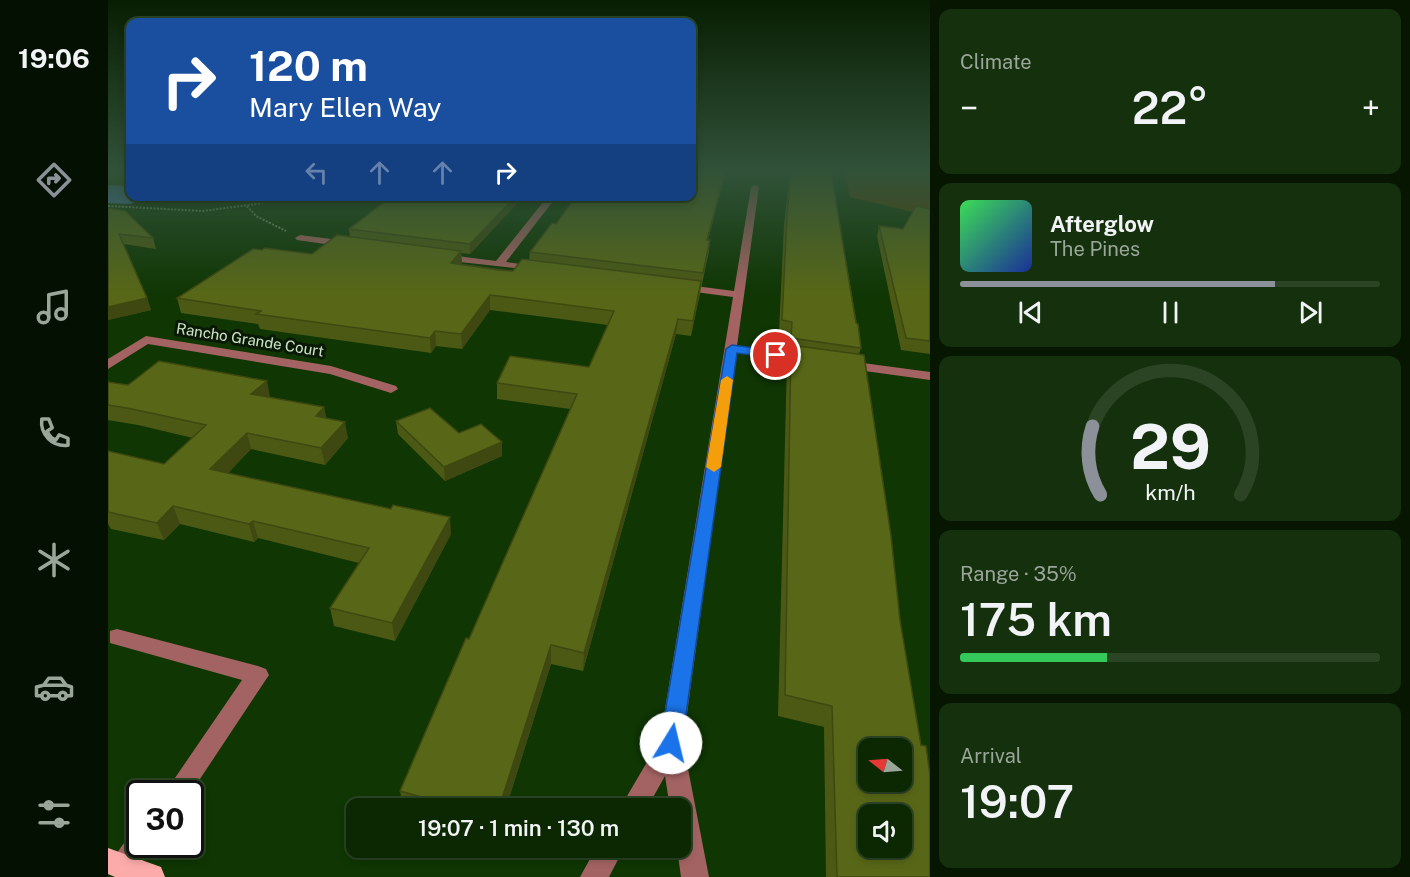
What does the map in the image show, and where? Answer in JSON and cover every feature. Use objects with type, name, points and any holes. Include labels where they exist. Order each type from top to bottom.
[{"type":"main road","points":[[116,864],[151,877]]},
{"type":"street","points":[[499,264],[540,213]]},
{"type":"street","points":[[695,877],[671,743],[751,213]]},
{"type":"street","points":[[300,238],[362,246]]},
{"type":"street","points":[[431,255],[545,270]]},
{"type":"street","points":[[671,286],[740,295]]},
{"type":"street","name":"Rancho Grande Court","points":[[108,365],[146,340],[331,370],[391,389]]},
{"type":"street","points":[[732,349],[930,376]]},
{"type":"street","points":[[117,637],[258,675],[186,780]]},
{"type":"street","points":[[639,798],[671,743]]},
{"type":"street","points":[[594,877],[605,858]]},
{"type":"path","points":[[253,213],[283,230]]},
{"type":"building","points":[[108,213],[127,213],[153,238],[119,234],[147,298],[108,307]]},
{"type":"building","points":[[370,213],[500,213],[470,244],[349,229]]},
{"type":"building","points":[[564,213],[714,213],[707,240],[710,240],[703,273],[530,252],[552,223],[556,224]]},
{"type":"building","points":[[787,213],[838,213],[861,348],[791,338],[792,322],[782,320]]},
{"type":"building","points":[[912,213],[930,213],[930,341],[906,338],[879,226],[903,229]]},
{"type":"building","points":[[337,235],[461,251],[451,263],[499,270],[513,271],[522,259],[701,281],[693,321],[678,319],[584,653],[551,645],[502,798],[425,798],[400,791],[466,638],[469,639],[577,394],[497,383],[510,356],[589,367],[614,311],[490,295],[461,334],[435,331],[430,338],[256,314],[261,311],[177,298],[253,249],[265,248],[312,254]]},
{"type":"building","points":[[791,345],[864,355],[891,536],[900,620],[921,745],[926,746],[930,775],[930,877],[837,877],[832,706],[785,695]]},
{"type":"building","points":[[159,361],[267,381],[251,394],[324,407],[316,416],[345,422],[321,448],[247,433],[210,469],[391,509],[393,505],[450,517],[392,623],[330,608],[369,548],[253,521],[249,524],[173,506],[157,523],[108,512],[108,451],[164,464],[206,425],[108,405],[108,382],[128,385]]},
{"type":"building","points":[[430,408],[459,433],[481,424],[502,442],[444,467],[396,421]]},
{"type":"slow traffic","points":[[714,467],[727,380]]},
{"type":"route","points":[[671,743],[732,349],[776,355]]}]
